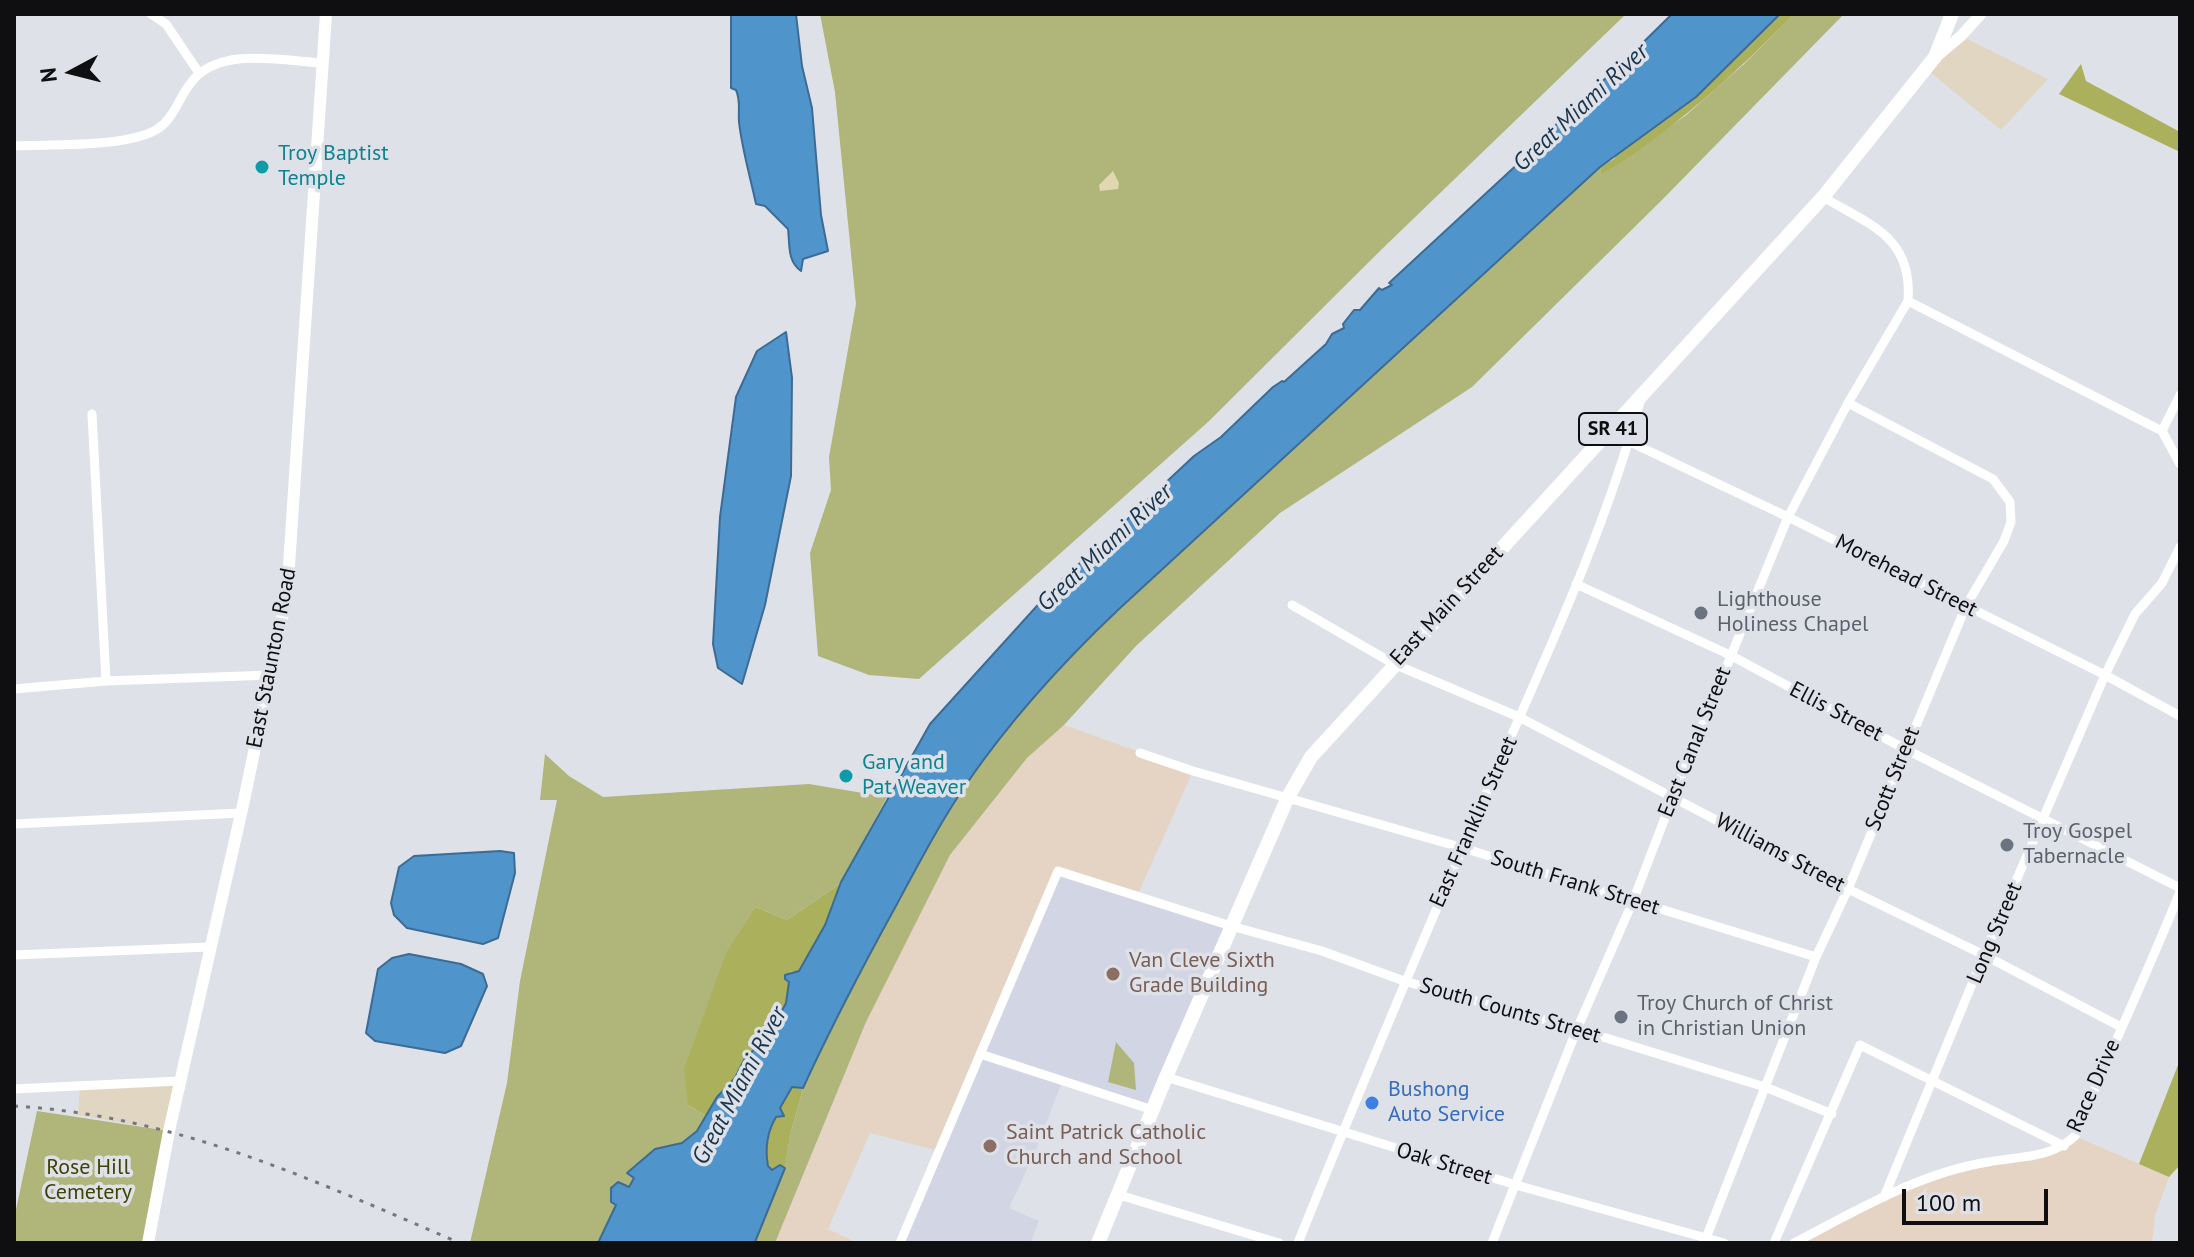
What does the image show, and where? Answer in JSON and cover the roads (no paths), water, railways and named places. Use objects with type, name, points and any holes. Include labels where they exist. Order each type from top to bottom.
[{"type":"main road","name":"East Staunton Road","points":[[148,1243],[180,1081],[287,595],[326,14]]},
{"type":"main road","name":"SR 41","points":[[1935,57],[1952,14]]},
{"type":"main road","name":"East Main Street","points":[[1098,1243],[1231,926],[1288,797],[1311,757],[1823,197],[1935,57]]},
{"type":"street","points":[[151,14],[166,24],[199,73]]},
{"type":"street","points":[[1935,57],[1961,36],[1981,14]]},
{"type":"street","points":[[14,146],[113,141],[142,136],[159,128],[170,117],[199,73],[221,63],[251,59],[323,63]]},
{"type":"street","points":[[1823,197],[1891,239],[1901,252],[1907,268],[1910,283],[1908,301],[2162,431],[2180,464]]},
{"type":"street","name":"East Canal Street","points":[[1492,1243],[1788,517],[1848,403],[1908,301]]},
{"type":"street","points":[[2162,431],[2180,395]]},
{"type":"street","name":"East Franklin Street","points":[[1298,1243],[1404,981],[1576,584],[1630,442],[1641,398]]},
{"type":"street","name":"Scott Street","points":[[1706,1238],[1816,957],[1848,889],[1966,606],[2004,541],[2011,522],[2010,502],[1993,479],[1848,403]]},
{"type":"street","points":[[92,414],[106,681]]},
{"type":"street","name":"Morehead Street","points":[[1630,442],[1788,517],[2105,675],[2180,716]]},
{"type":"street","name":"Long Street","points":[[1884,1197],[2105,675],[2135,614],[2162,583],[2180,547]]},
{"type":"street","name":"Ellis Street","points":[[1576,584],[1730,655],[2180,890]]},
{"type":"street","name":"Williams Street","points":[[1292,605],[1394,664],[1519,717],[2121,1027]]},
{"type":"street","points":[[14,689],[106,681],[271,675]]},
{"type":"street","name":"South Frank Street","points":[[1140,753],[1816,957]]},
{"type":"street","points":[[14,824],[241,813]]},
{"type":"street","name":"South Counts Street","points":[[980,1054],[1058,871],[1231,926],[1322,951],[1404,981],[1577,1029],[1765,1087],[1832,1114]]},
{"type":"street","name":"Race Drive","points":[[1794,1243],[1928,1177],[1985,1162],[2049,1154],[2075,1136],[2180,890]]},
{"type":"street","points":[[14,955],[209,947]]},
{"type":"street","points":[[1774,1243],[1860,1045],[2064,1146]]},
{"type":"street","points":[[900,1243],[980,1054],[1153,1110]]},
{"type":"street","name":"Oak Street","points":[[1166,1077],[1516,1185],[1724,1243]]},
{"type":"street","points":[[14,1089],[180,1081]]},
{"type":"street","points":[[1119,1195],[1279,1243]]},
{"type":"water","points":[[731,14],[796,14],[802,66],[812,108],[821,215],[828,251],[803,259],[801,271],[791,258],[788,229],[765,206],[756,204],[740,132],[738,98],[736,90],[731,88]]},
{"type":"water","name":"Great Miami River","points":[[1672,14],[1780,14],[1696,97],[1600,167],[1119,609],[1058,670],[1020,714],[948,812],[860,972],[803,1088],[792,1087],[780,1108],[784,1116],[776,1117],[771,1129],[767,1160],[772,1170],[780,1165],[785,1168],[755,1242],[598,1243],[616,1205],[611,1202],[611,1188],[618,1182],[629,1187],[634,1178],[627,1173],[655,1149],[682,1143],[697,1131],[717,1097],[735,1078],[744,1060],[771,1032],[786,1003],[789,982],[785,975],[799,971],[825,925],[841,882],[930,724],[1055,586],[1133,514],[1139,512],[1145,502],[1194,456],[1221,437],[1273,387],[1284,382],[1326,344],[1332,334],[1344,328],[1343,324],[1354,310],[1360,310],[1379,288],[1382,290],[1392,285],[1389,283],[1522,160],[1571,109],[1581,105],[1607,74],[1611,74]]},
{"type":"water","points":[[786,332],[792,378],[791,476],[765,605],[742,684],[718,668],[713,644],[720,517],[736,397],[757,351]]},
{"type":"water","points":[[500,851],[514,853],[515,873],[498,938],[483,944],[407,928],[394,915],[391,903],[399,867],[414,856]]},
{"type":"water","points":[[409,954],[461,964],[483,974],[487,986],[461,1046],[445,1053],[375,1041],[366,1033],[378,969],[392,958]]},
{"type":"railway","points":[[14,1106],[74,1112],[188,1137],[351,1196],[460,1243]]},
{"type":"place","name":"Troy Baptist Temple","points":[[262,167]]},
{"type":"place","name":"Lighthouse Holiness Chapel","points":[[1701,613]]},
{"type":"place","name":"Gary and Pat Weaver","points":[[846,776]]},
{"type":"place","name":"Troy Gospel Tabernacle","points":[[2007,845]]},
{"type":"place","name":"Van Cleve Sixth Grade Building","points":[[1113,974]]},
{"type":"place","name":"Troy Church of Christ in Christian Union","points":[[1621,1017]]},
{"type":"place","name":"Bushong Auto Service","points":[[1372,1103]]},
{"type":"place","name":"Saint Patrick Catholic Church and School","points":[[990,1146]]},
{"type":"park label","name":"Rose Hill Cemetery","points":[[88,1180]]}]
